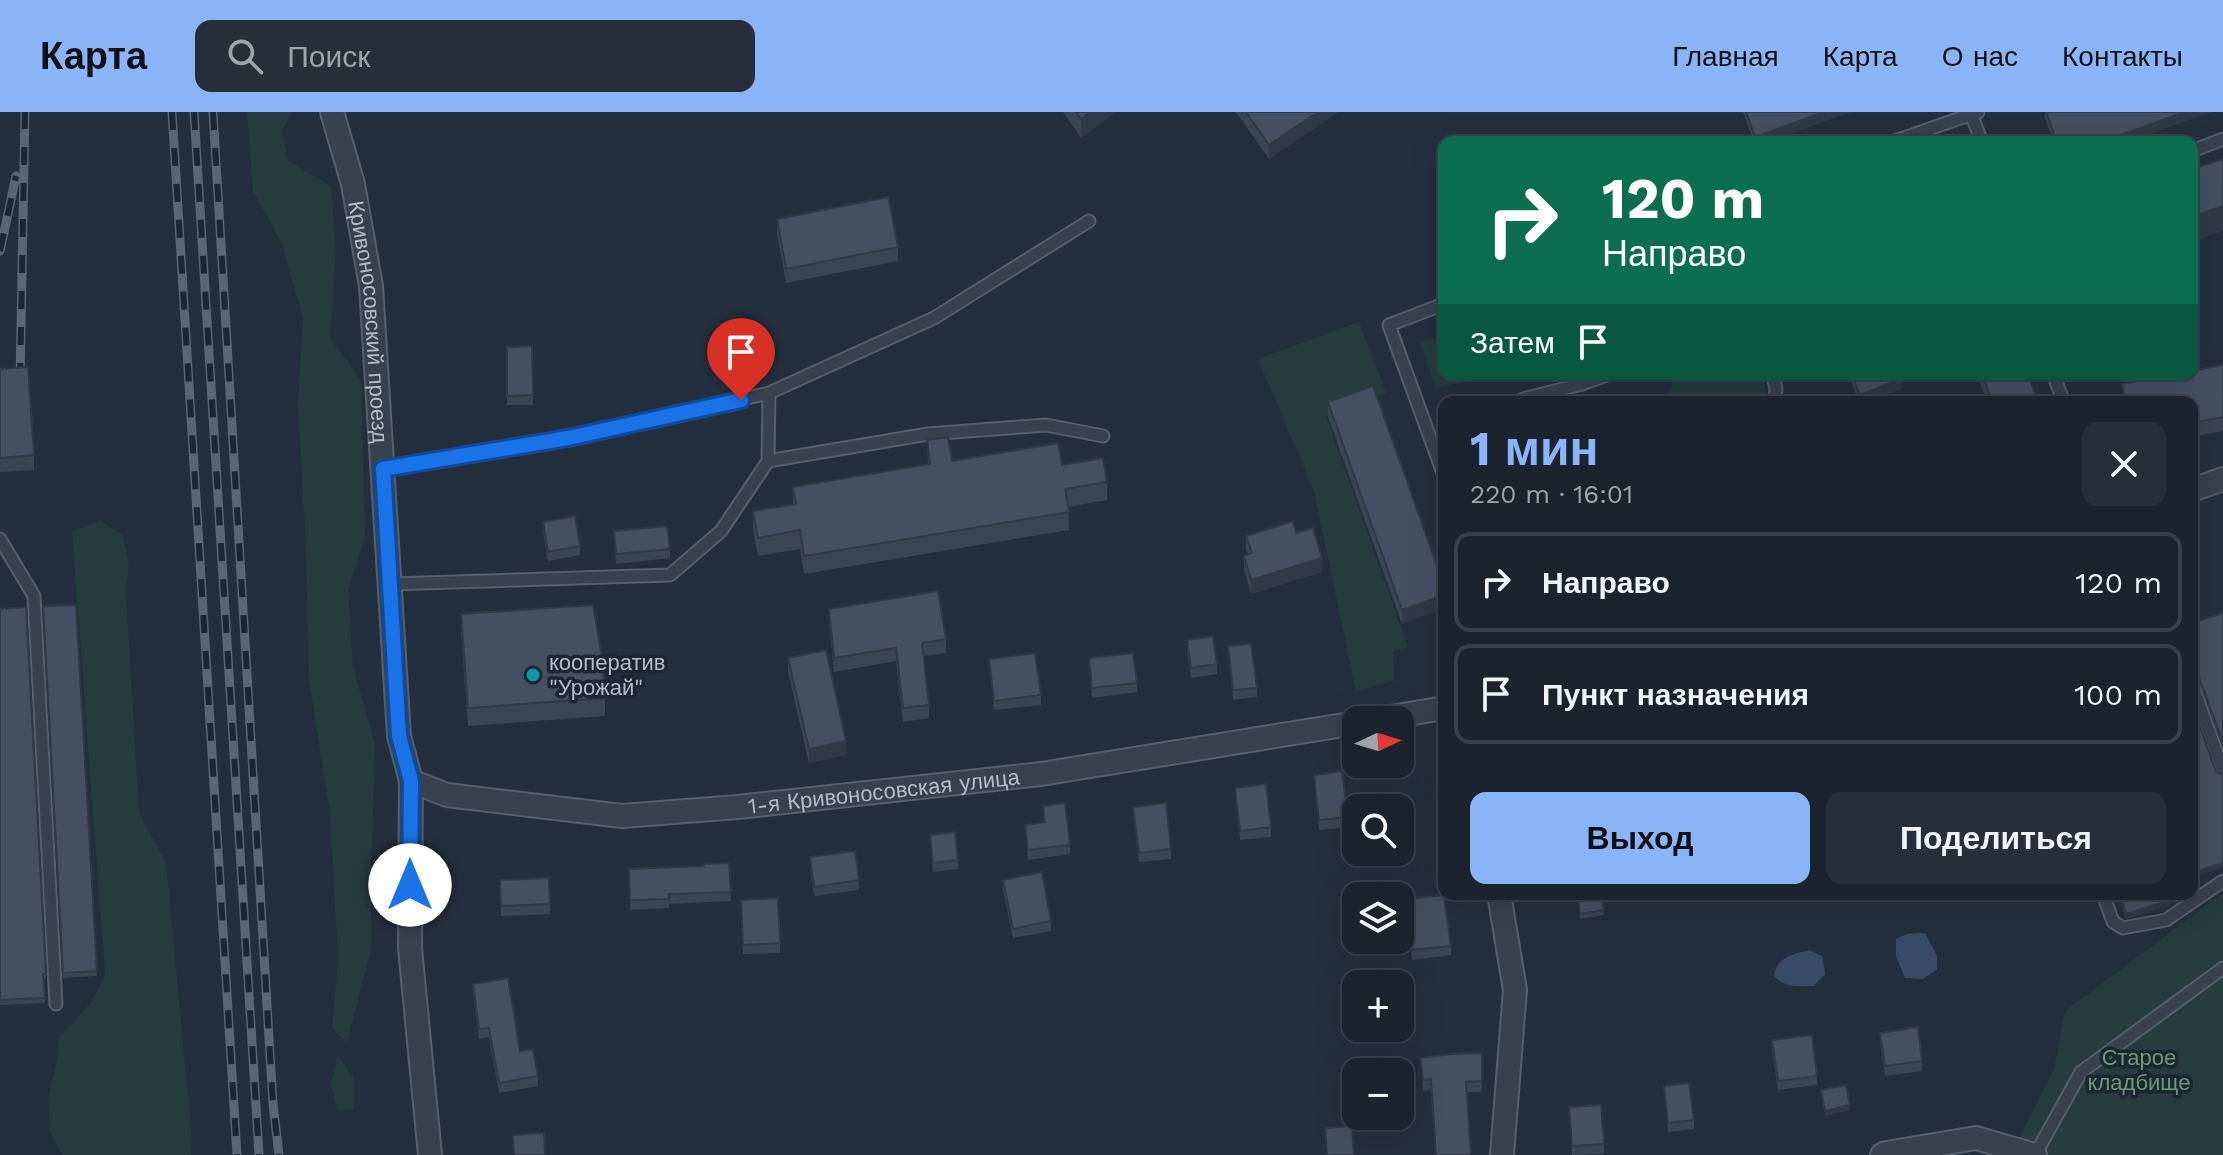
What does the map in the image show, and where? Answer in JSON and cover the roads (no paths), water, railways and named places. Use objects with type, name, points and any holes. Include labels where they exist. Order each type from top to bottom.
[{"type":"street","name":"Кривоносовский проезд","points":[[332,112],[353,184],[371,286],[399,736],[411,781],[410,948],[430,1155]]},
{"type":"street","points":[[2198,488],[2223,479]]},
{"type":"street","points":[[1414,713],[1438,709]]},
{"type":"street","name":"1-я Кривоносовская улица","points":[[411,781],[447,795],[622,816],[738,807],[1041,774],[1342,725]]},
{"type":"street","points":[[1500,900],[1515,990],[1502,1155]]},
{"type":"street","points":[[1882,1155],[1976,1138],[2035,1155]]},
{"type":"lane","points":[[1909,136],[1975,113],[1981,136]]},
{"type":"lane","points":[[2198,149],[2223,139]]},
{"type":"lane","points":[[383,469],[568,438],[769,393],[934,318],[1089,221]]},
{"type":"lane","points":[[1438,306],[1389,325],[1438,460]]},
{"type":"lane","points":[[1535,396],[1593,380]]},
{"type":"lane","points":[[390,584],[670,575],[721,531],[768,461],[769,393]]},
{"type":"lane","points":[[768,461],[928,434],[1046,425],[1103,436]]},
{"type":"lane","points":[[0,539],[34,596],[56,1004]]},
{"type":"lane","points":[[2198,701],[2223,771]]},
{"type":"lane","points":[[2198,899],[2223,881]]},
{"type":"lane","points":[[2105,900],[2113,922],[2123,928],[2166,920],[2197,900]]},
{"type":"lane","points":[[2186,900],[2189,906]]},
{"type":"lane","points":[[2035,1155],[2081,1072],[2223,968]]},
{"type":"water","points":[[1925,933],[1937,956],[1937,969],[1923,979],[1905,978],[1896,956],[1896,939],[1907,934]]},
{"type":"water","points":[[1809,950],[1822,956],[1825,974],[1814,986],[1787,984],[1774,976],[1782,960]]},
{"type":"railway","points":[[20,381],[25,112]]},
{"type":"railway","points":[[172,112],[237,1155]]},
{"type":"railway","points":[[194,112],[259,1155]]},
{"type":"railway","points":[[213,112],[273,1104],[279,1155]]},
{"type":"railway","points":[[0,251],[16,176]]},
{"type":"place","name":"кооператив \"Урожай\"","points":[[533,675]]},
{"type":"park label","name":"Старое кладбище","points":[[2139,1070]]}]
